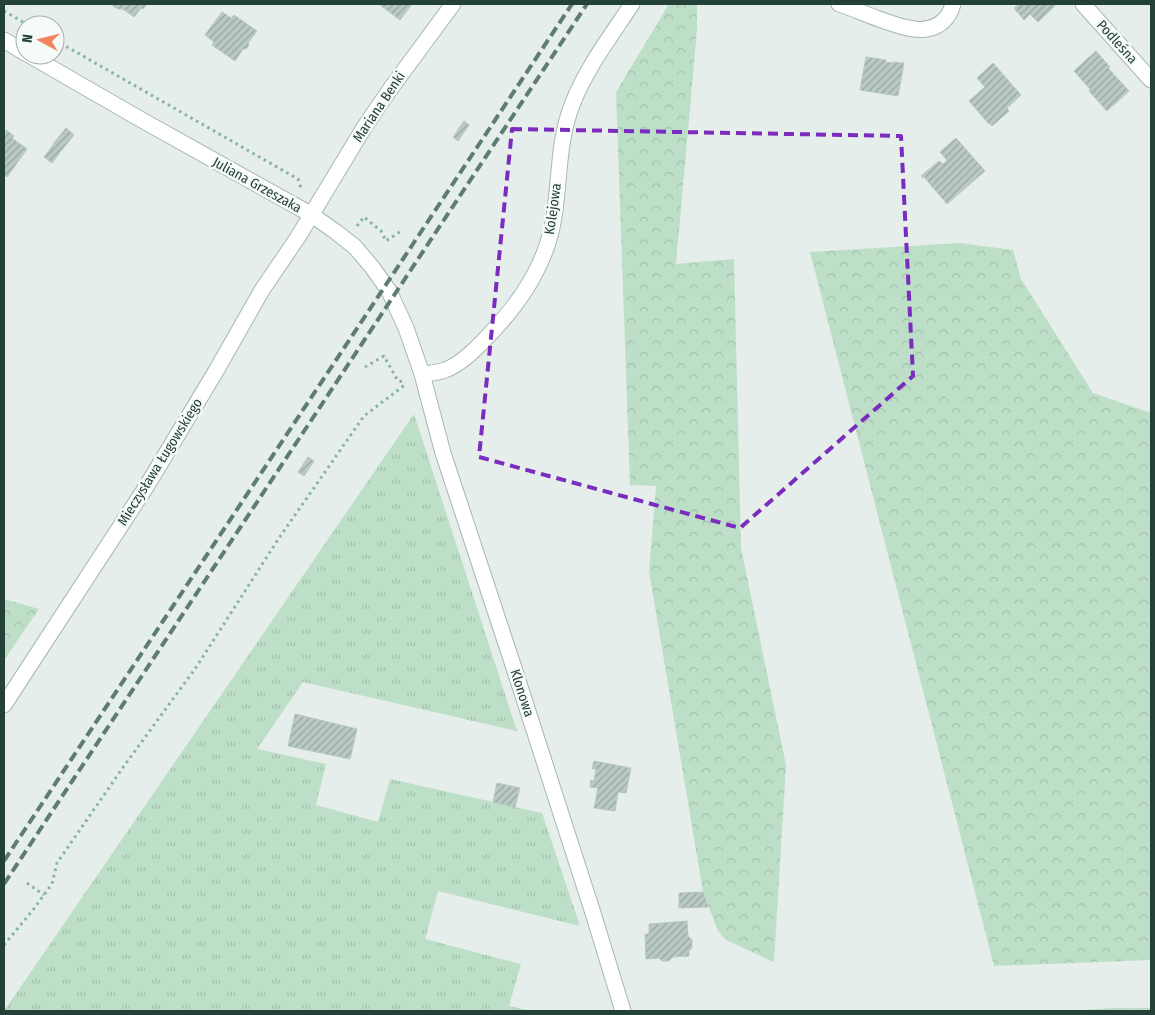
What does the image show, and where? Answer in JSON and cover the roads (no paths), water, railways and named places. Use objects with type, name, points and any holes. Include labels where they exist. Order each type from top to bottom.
[{"type":"street","name":"Mariana Benki","points":[[312,215],[365,126],[453,4]]},
{"type":"street","name":"Kolejowa","points":[[422,374],[447,370],[456,365],[479,345],[501,323],[536,272],[548,245],[554,217],[564,129],[572,105],[583,81],[632,4]]},
{"type":"street","points":[[844,6],[901,27],[925,29],[938,25],[943,21],[949,14],[953,4]]},
{"type":"street","name":"Podleśna","points":[[1083,4],[1151,80]]},
{"type":"street","points":[[4,40],[15,47]]},
{"type":"street","name":"Juliana Grzeszaka","points":[[46,65],[312,215],[355,247],[389,291],[406,328],[422,374]]},
{"type":"street","name":"Mieczysława Ługowskiego","points":[[4,705],[146,487],[262,290],[312,215]]},
{"type":"street","name":"Klonowa","points":[[422,374],[443,453],[518,678],[623,1011]]},
{"type":"railway","points":[[4,861],[572,4]]},
{"type":"railway","points":[[4,884],[587,4]]}]
